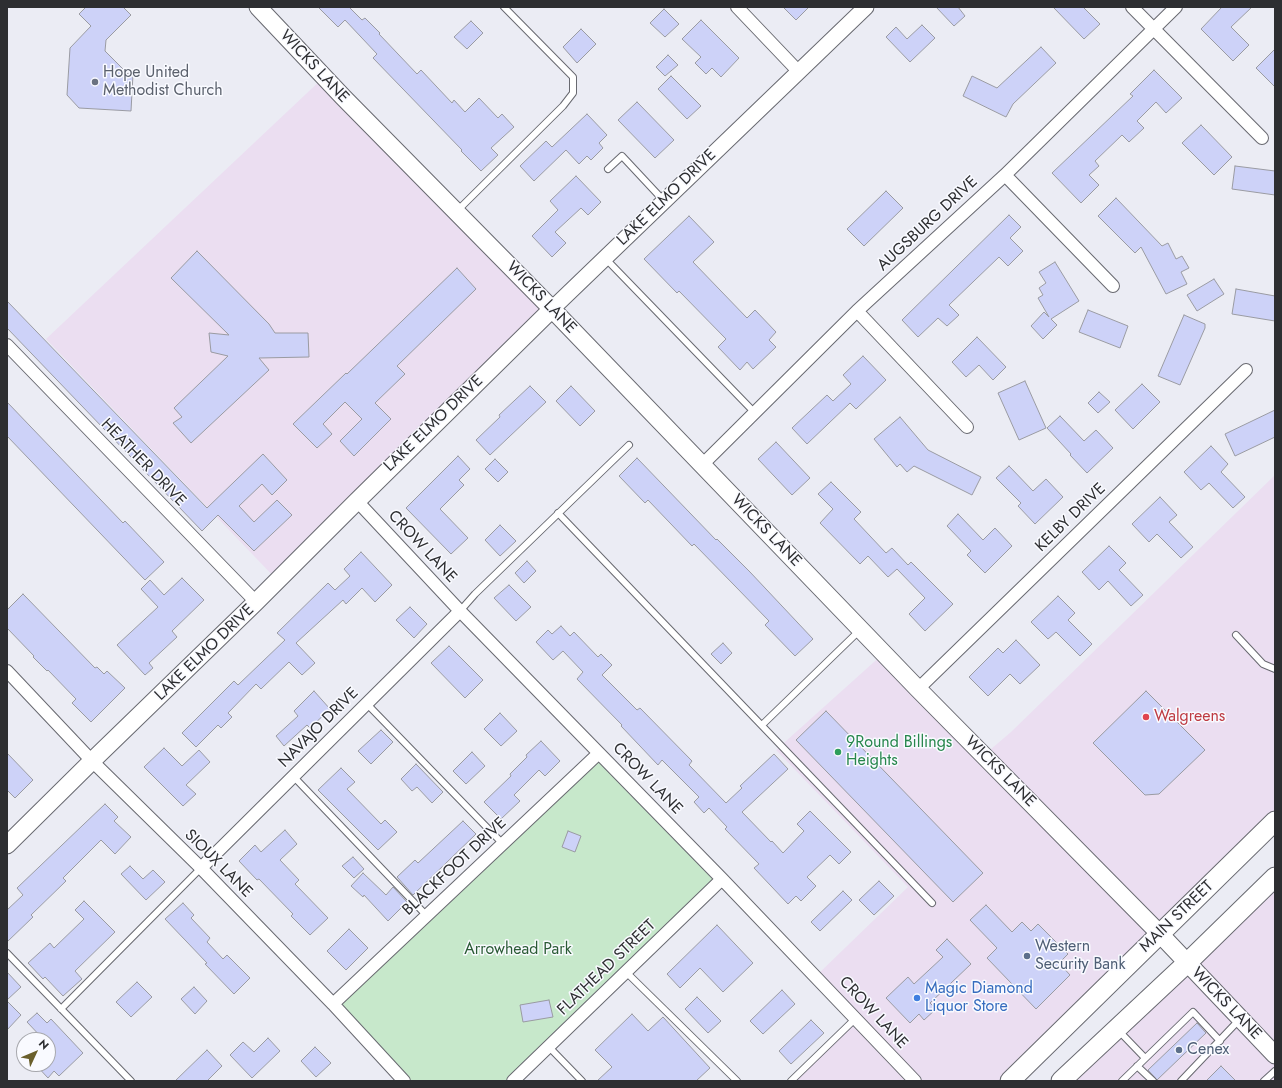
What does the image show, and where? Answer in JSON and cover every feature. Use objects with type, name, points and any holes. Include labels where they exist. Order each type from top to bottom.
[{"type":"main road","name":"WICKS LANE","points":[[258,7],[343,98],[552,309],[918,689],[1160,934],[1275,1055]]},
{"type":"main road","name":"LAKE ELMO DRIVE","points":[[7,845],[256,602],[357,500],[552,309]]},
{"type":"main road","name":"MAIN STREET","points":[[1010,1081],[1275,821]]},
{"type":"main road","points":[[1061,1081],[1187,963],[1275,877]]},
{"type":"street","points":[[737,7],[798,71]]},
{"type":"street","name":"LAKE ELMO DRIVE","points":[[552,309],[866,7]]},
{"type":"street","points":[[1132,7],[1153,30],[1262,138]]},
{"type":"street","name":"AUGSBURG DRIVE","points":[[702,466],[857,311],[1005,175],[1176,7]]},
{"type":"street","points":[[1005,175],[1113,286]]},
{"type":"street","points":[[857,311],[967,427]]},
{"type":"street","name":"HEATHER DRIVE","points":[[7,345],[256,602]]},
{"type":"street","name":"KELBY DRIVE","points":[[918,689],[1246,370]]},
{"type":"street","name":"CROW LANE","points":[[357,500],[460,611],[722,879],[915,1081]]},
{"type":"street","name":"NAVAJO DRIVE","points":[[200,868],[460,611]]},
{"type":"street","name":"SIOUX LANE","points":[[7,671],[92,761],[200,868],[333,1004],[404,1081]]},
{"type":"street","name":"BLACKFOOT DRIVE","points":[[333,1004],[600,753]]},
{"type":"street","name":"FLATHEAD STREET","points":[[513,1081],[722,879]]},
{"type":"lane","points":[[456,212],[563,106],[573,92],[573,77],[504,7]]},
{"type":"lane","points":[[608,169],[622,156],[664,201]]},
{"type":"lane","points":[[605,258],[755,413]]},
{"type":"lane","points":[[460,611],[475,594],[629,445]]},
{"type":"lane","points":[[558,513],[932,903]]},
{"type":"lane","points":[[762,725],[861,629]]},
{"type":"lane","points":[[1236,635],[1263,664],[1275,669]]},
{"type":"lane","points":[[367,704],[503,844]]},
{"type":"lane","points":[[293,776],[427,916]]},
{"type":"lane","points":[[61,1009],[200,868]]},
{"type":"lane","points":[[7,953],[131,1081]]},
{"type":"lane","points":[[626,972],[737,1081]]},
{"type":"lane","points":[[1122,1081],[1193,1012],[1220,1041]]},
{"type":"lane","points":[[793,1080],[856,1018]]},
{"type":"lane","points":[[1181,1081],[1240,1019]]},
{"type":"lane","points":[[1116,1029],[1145,1058]]},
{"type":"lane","points":[[549,1047],[582,1081]]},
{"type":"lane","points":[[1137,1066],[1153,1081]]},
{"type":"lane","points":[[1264,1081],[1275,1071]]},
{"type":"shaded area","points":[[324,77],[552,309],[278,581],[46,339]]},
{"type":"shaded area","points":[[1275,475],[1275,821],[1010,1081],[791,1081],[856,1018],[816,976],[908,887],[776,750],[884,653],[984,755],[1011,732]]},
{"type":"shaded area","points":[[1275,878],[1275,1081],[1063,1081]]},
{"type":"green space","name":"Arrowhead Park","points":[[599,762],[718,883],[506,1081],[409,1081],[337,1008],[450,894]]},
{"type":"building","points":[[86,7],[123,7],[131,15],[106,40],[105,51],[128,74],[133,74],[131,111],[79,108],[67,95],[70,48],[91,26],[79,14]]},
{"type":"building","points":[[318,7],[349,7],[362,20],[365,18],[417,74],[421,70],[452,103],[454,100],[465,112],[479,98],[498,118],[502,114],[514,127],[491,148],[498,155],[481,171],[373,58],[377,54],[345,20],[338,27]]},
{"type":"building","points":[[783,7],[809,7],[796,20]]},
{"type":"building","points":[[936,7],[958,7],[965,16],[954,26]]},
{"type":"building","points":[[1053,7],[1083,7],[1100,24],[1084,39]]},
{"type":"building","points":[[1222,7],[1252,7],[1231,27],[1249,45],[1233,61],[1201,29]]},
{"type":"building","points":[[664,9],[679,24],[665,37],[650,23]]},
{"type":"building","points":[[701,20],[739,58],[721,77],[712,68],[706,74],[695,63],[701,57],[682,39]]},
{"type":"building","points":[[471,21],[483,33],[467,49],[454,37]]},
{"type":"building","points":[[922,25],[935,38],[910,62],[886,37],[896,27],[907,39]]},
{"type":"building","points":[[581,29],[596,44],[577,63],[563,47]]},
{"type":"building","points":[[1041,47],[1056,63],[1013,104],[1006,117],[963,96],[972,76],[997,88]]},
{"type":"building","points":[[1275,49],[1275,87],[1256,68]]},
{"type":"building","points":[[668,55],[678,65],[665,76],[656,67]]},
{"type":"building","points":[[1154,70],[1182,98],[1166,113],[1156,102],[1137,121],[1144,128],[1129,142],[1122,135],[1095,161],[1099,166],[1089,175],[1099,185],[1081,203],[1052,173],[1133,96],[1130,94]]},
{"type":"building","points":[[671,76],[701,106],[687,119],[658,89]]},
{"type":"building","points":[[637,102],[674,140],[655,158],[618,120]]},
{"type":"building","points":[[587,114],[607,135],[599,143],[603,148],[591,160],[587,156],[579,164],[566,150],[534,181],[520,166],[546,141],[552,147]]},
{"type":"building","points":[[1201,125],[1232,157],[1214,175],[1182,143]]},
{"type":"building","points":[[1235,166],[1275,171],[1275,195],[1232,189]]},
{"type":"building","points":[[576,176],[601,202],[588,215],[581,208],[555,232],[566,243],[552,257],[532,236],[558,210],[550,201]]},
{"type":"building","points":[[886,191],[903,208],[864,246],[847,229]]},
{"type":"building","points":[[1116,198],[1162,246],[1168,243],[1176,259],[1182,256],[1189,268],[1181,272],[1187,284],[1166,294],[1141,247],[1135,253],[1098,216]]},
{"type":"building","points":[[1009,215],[1021,227],[1010,238],[1023,251],[1008,266],[999,257],[949,305],[959,315],[947,326],[938,318],[918,337],[902,320]]},
{"type":"building","points":[[689,216],[714,242],[693,262],[747,318],[755,310],[776,332],[769,340],[776,347],[753,369],[747,362],[740,370],[718,347],[726,339],[679,291],[677,293],[644,259]]},
{"type":"building","points":[[197,251],[269,324],[275,333],[308,333],[309,357],[259,358],[269,370],[191,443],[173,423],[182,417],[174,408],[228,356],[211,352],[209,333],[229,335],[171,278]]},
{"type":"building","points":[[1055,262],[1079,301],[1051,319],[1057,325],[1043,339],[1031,326],[1044,312],[1049,317],[1038,298],[1043,295],[1039,288],[1046,283],[1039,272]]},
{"type":"building","points":[[457,268],[476,289],[397,366],[405,374],[375,403],[391,419],[354,456],[340,441],[362,419],[345,402],[323,424],[332,434],[317,448],[293,424]]},
{"type":"building","points":[[1214,279],[1224,294],[1197,311],[1187,295]]},
{"type":"building","points":[[1236,289],[1275,296],[1275,321],[1232,314]]},
{"type":"building","points":[[7,301],[207,508],[263,454],[287,480],[272,495],[262,484],[239,506],[254,522],[277,500],[292,515],[254,551],[218,515],[202,531],[7,328]]},
{"type":"building","points":[[1088,310],[1128,326],[1120,348],[1079,332]]},
{"type":"building","points":[[1184,315],[1205,324],[1205,328],[1180,385],[1158,376]]},
{"type":"building","points":[[977,337],[1006,367],[993,380],[979,365],[966,377],[952,362]]},
{"type":"building","points":[[863,356],[886,380],[856,409],[850,403],[807,444],[792,428],[827,395],[833,401],[851,384],[843,375]]},
{"type":"building","points":[[1025,381],[1046,428],[1019,440],[998,393]]},
{"type":"building","points":[[1142,384],[1160,402],[1133,429],[1115,410]]},
{"type":"building","points":[[530,386],[546,402],[490,455],[476,440],[500,417],[499,415]]},
{"type":"building","points":[[571,386],[595,411],[580,426],[556,401]]},
{"type":"building","points":[[1099,392],[1110,402],[1098,413],[1088,403]]},
{"type":"building","points":[[7,402],[123,523],[125,521],[164,562],[145,580],[7,436]]},
{"type":"building","points":[[1275,410],[1275,437],[1235,456],[1225,434]]},
{"type":"building","points":[[1060,416],[1084,441],[1096,430],[1113,448],[1087,473],[1047,428]]},
{"type":"building","points":[[900,417],[928,450],[981,477],[972,495],[914,466],[907,472],[900,464],[897,467],[874,439]]},
{"type":"building","points":[[776,442],[810,478],[792,495],[758,459]]},
{"type":"building","points":[[1211,446],[1228,464],[1221,472],[1245,497],[1233,508],[1209,483],[1201,490],[1184,472]]},
{"type":"building","points":[[458,456],[470,469],[459,480],[464,485],[440,509],[468,538],[451,554],[406,508]]},
{"type":"building","points":[[637,458],[716,540],[717,539],[750,572],[813,639],[795,656],[765,625],[769,621],[694,544],[692,546],[648,500],[645,503],[619,476]]},
{"type":"building","points":[[495,459],[508,472],[498,482],[485,469]]},
{"type":"building","points":[[1009,466],[1033,491],[1046,479],[1063,497],[1035,524],[1018,506],[1021,503],[996,478]]},
{"type":"building","points":[[831,482],[861,512],[854,519],[886,553],[892,548],[908,565],[911,562],[953,604],[925,631],[909,614],[925,598],[897,569],[888,577],[868,556],[860,564],[820,523],[833,509],[818,494]]},
{"type":"building","points":[[1160,497],[1177,515],[1169,522],[1193,547],[1181,558],[1157,534],[1149,542],[1132,524]]},
{"type":"building","points":[[958,514],[983,540],[995,528],[1012,546],[985,573],[967,555],[971,551],[947,526]]},
{"type":"building","points":[[500,525],[516,541],[500,556],[485,540]]},
{"type":"building","points":[[1109,546],[1126,563],[1119,570],[1143,595],[1131,606],[1108,581],[1099,590],[1082,572]]},
{"type":"building","points":[[361,552],[392,585],[375,602],[362,588],[346,604],[343,600],[296,643],[315,663],[302,675],[289,662],[261,689],[256,684],[228,713],[232,717],[221,728],[218,725],[196,747],[182,733],[234,681],[238,685],[285,640],[277,633],[328,583],[335,590],[350,576],[344,569]]},
{"type":"building","points":[[527,561],[536,571],[524,583],[515,573]]},
{"type":"building","points":[[182,578],[204,600],[172,631],[177,637],[149,663],[153,668],[145,675],[117,645],[158,607],[141,589],[150,580],[164,595]]},
{"type":"building","points":[[509,585],[531,607],[516,621],[494,598]]},
{"type":"building","points":[[23,594],[95,668],[97,667],[104,674],[107,671],[125,688],[91,722],[72,703],[76,699],[33,657],[34,656],[7,628],[7,610]]},
{"type":"building","points":[[1058,596],[1075,613],[1068,620],[1092,644],[1080,656],[1056,632],[1048,639],[1031,622]]},
{"type":"building","points":[[410,607],[427,624],[414,638],[396,620]]},
{"type":"building","points":[[561,626],[570,636],[574,632],[598,657],[601,654],[612,665],[602,675],[637,710],[640,708],[692,761],[689,765],[726,803],[742,788],[740,786],[774,754],[788,769],[742,812],[783,853],[804,831],[797,824],[810,811],[851,852],[839,864],[830,855],[807,877],[816,886],[801,901],[796,896],[788,904],[754,868],[759,864],[725,829],[727,827],[709,808],[704,813],[694,802],[699,797],[662,760],[658,765],[621,726],[622,725],[577,679],[583,672],[563,651],[553,660],[536,642],[548,630],[552,634]]},
{"type":"building","points":[[1016,640],[1040,665],[1020,684],[1010,674],[988,696],[969,677],[998,648],[1003,653]]},
{"type":"building","points":[[723,643],[732,653],[721,664],[711,654]]},
{"type":"building","points":[[449,646],[483,680],[465,698],[431,663]]},
{"type":"building","points":[[314,691],[330,709],[310,728],[307,725],[284,746],[276,736],[298,716],[294,711]]},
{"type":"building","name":"Walgreens","points":[[1146,691],[1205,750],[1159,794],[1145,795],[1093,743]]},
{"type":"building","points":[[826,711],[983,873],[953,902],[796,740]]},
{"type":"building","points":[[500,713],[517,731],[501,746],[484,729]]},
{"type":"building","points":[[381,730],[393,742],[371,764],[358,751]]},
{"type":"building","points":[[541,741],[560,761],[545,776],[539,770],[514,795],[520,801],[501,819],[484,802],[511,776],[510,774],[527,757],[526,755]]},
{"type":"building","points":[[164,748],[182,766],[199,750],[210,762],[186,785],[196,794],[183,806],[144,767]]},
{"type":"building","points":[[472,752],[485,766],[466,784],[453,771]]},
{"type":"building","points":[[7,753],[33,780],[15,798],[7,790]]},
{"type":"building","points":[[416,764],[443,792],[432,803],[417,787],[412,791],[401,779]]},
{"type":"building","points":[[341,768],[355,782],[347,789],[381,824],[385,820],[397,832],[378,850],[318,790]]},
{"type":"building","points":[[105,804],[118,817],[114,821],[131,837],[115,854],[101,840],[63,878],[66,881],[31,915],[33,917],[7,942],[7,910],[23,895],[17,888]]},
{"type":"building","points":[[463,821],[476,834],[413,895],[397,877],[415,860],[418,863]]},
{"type":"building","points":[[285,830],[297,844],[280,860],[299,880],[295,884],[328,918],[310,935],[291,916],[293,914],[239,861],[255,845],[261,852]]},
{"type":"building","points":[[568,831],[581,836],[575,852],[562,847]]},
{"type":"building","points":[[353,857],[364,869],[354,878],[342,866]]},
{"type":"building","points":[[130,866],[143,879],[153,870],[165,882],[146,900],[121,874]]},
{"type":"building","points":[[363,873],[386,895],[393,887],[407,902],[388,921],[364,895],[363,897],[351,886]]},
{"type":"building","points":[[879,881],[894,896],[874,915],[859,900]]},
{"type":"building","points":[[843,891],[852,900],[820,931],[811,922]]},
{"type":"building","points":[[84,901],[115,932],[75,971],[82,979],[63,996],[45,977],[43,979],[28,963],[50,943],[54,948],[84,919],[75,910]]},
{"type":"building","points":[[183,903],[194,915],[191,918],[210,938],[207,942],[223,959],[227,955],[250,978],[234,994],[165,919]]},
{"type":"building","name":"Western Security Bank","points":[[986,905],[1012,932],[1022,922],[1031,931],[1038,924],[1068,954],[1059,963],[1070,975],[1036,1009],[987,958],[997,948],[970,920]]},
{"type":"building","points":[[717,925],[753,963],[723,992],[700,968],[680,988],[667,974]]},
{"type":"building","points":[[349,929],[368,948],[346,970],[327,951]]},
{"type":"building","points":[[947,939],[971,964],[930,1003],[936,1009],[924,1020],[919,1014],[910,1023],[886,998],[908,977],[914,984],[943,957],[936,950]]},
{"type":"building","points":[[7,972],[21,987],[7,1000]]},
{"type":"building","points":[[137,982],[152,997],[131,1017],[116,1002]]},
{"type":"building","points":[[194,987],[207,1001],[195,1014],[181,999]]},
{"type":"building","points":[[782,990],[795,1004],[763,1034],[750,1021]]},
{"type":"building","points":[[697,997],[721,1021],[708,1033],[685,1009]]},
{"type":"building","points":[[549,1000],[553,1017],[523,1022],[520,1005]]},
{"type":"building","points":[[7,1001],[21,1015],[7,1030]]},
{"type":"building","points":[[37,1013],[47,1023],[51,1019],[83,1053],[59,1076],[55,1072],[56,1032],[36,1032],[27,1022]]},
{"type":"building","points":[[632,1014],[648,1031],[663,1017],[710,1068],[696,1081],[597,1081],[612,1067],[595,1050]]},
{"type":"building","points":[[811,1020],[824,1033],[791,1064],[779,1051]]},
{"type":"building","points":[[1197,1023],[1206,1033],[1157,1080],[1148,1070]]},
{"type":"building","points":[[268,1038],[280,1051],[252,1078],[230,1055],[243,1042],[254,1052]]},
{"type":"building","points":[[315,1047],[331,1063],[316,1077],[301,1061]]},
{"type":"building","points":[[207,1050],[222,1066],[207,1081],[175,1081]]},
{"type":"building","points":[[1221,1066],[1236,1081],[1206,1081]]},
{"type":"building","points":[[42,1072],[53,1072],[48,1078]]},
{"type":"place","name":"Hope United Methodist Church","points":[[95,82]]},
{"type":"place","name":"Walgreens","points":[[1146,717]]},
{"type":"place","name":"9Round Billings Heights","points":[[838,752]]},
{"type":"place","name":"Western Security Bank","points":[[1027,956]]},
{"type":"place","name":"Magic Diamond Liquor Store","points":[[917,998]]},
{"type":"place","name":"Cenex","points":[[1179,1050]]}]
